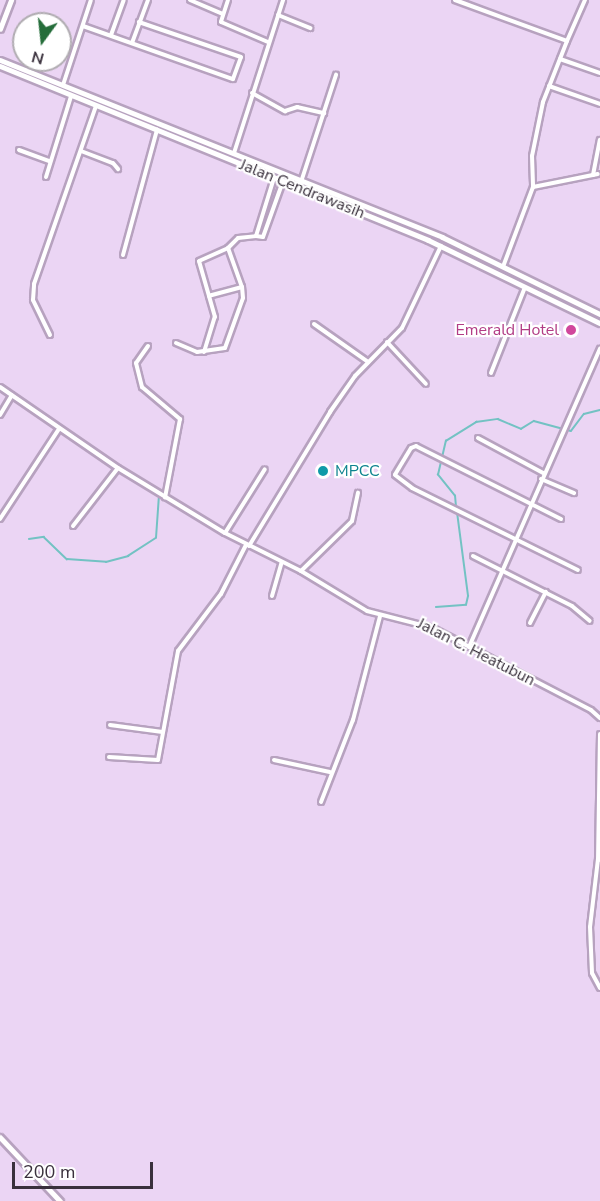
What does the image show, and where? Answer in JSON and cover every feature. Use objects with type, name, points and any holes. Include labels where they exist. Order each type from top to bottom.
[{"type":"main road","name":"Jalan Cendrawasih","points":[[0,60],[300,183],[442,237],[600,314]]},
{"type":"main road","name":"Jalan Cendrawasih","points":[[0,66],[441,246],[600,323]]},
{"type":"street","points":[[0,29],[12,0]]},
{"type":"street","points":[[63,86],[91,0]]},
{"type":"street","points":[[111,35],[124,0]]},
{"type":"street","points":[[132,43],[147,0]]},
{"type":"street","points":[[190,0],[223,14]]},
{"type":"street","points":[[228,0],[223,14],[224,25],[268,42]]},
{"type":"street","points":[[234,155],[283,0]]},
{"type":"street","points":[[455,0],[567,41]]},
{"type":"street","points":[[503,267],[533,187],[533,150],[549,86],[585,0]]},
{"type":"street","points":[[278,15],[310,28]]},
{"type":"street","points":[[83,26],[232,80],[241,58],[139,22]]},
{"type":"street","points":[[560,59],[600,73]]},
{"type":"street","points":[[300,183],[336,75]]},
{"type":"street","points":[[549,86],[600,104]]},
{"type":"street","points":[[252,93],[285,111],[297,107],[324,113]]},
{"type":"street","points":[[45,177],[71,96]]},
{"type":"street","points":[[50,336],[32,295],[96,106]]},
{"type":"street","points":[[123,255],[157,130]]},
{"type":"street","points":[[533,187],[595,174],[600,140]]},
{"type":"street","points":[[19,150],[51,161]]},
{"type":"street","points":[[81,151],[113,163],[118,169]]},
{"type":"street","points":[[256,237],[274,178]]},
{"type":"street","points":[[204,352],[215,316],[198,262],[228,248],[238,238],[263,237],[283,181]]},
{"type":"street","points":[[109,757],[158,760],[179,648],[221,594],[247,546],[330,412],[368,362],[404,324],[441,246]]},
{"type":"street","points":[[176,343],[188,350],[204,352],[227,347],[243,298],[242,287],[228,248]]},
{"type":"street","points":[[209,296],[242,287]]},
{"type":"street","points":[[491,373],[525,287]]},
{"type":"street","points":[[314,324],[368,362]]},
{"type":"street","points":[[387,342],[426,384]]},
{"type":"street","points":[[148,345],[136,363],[142,387],[180,419],[165,498]]},
{"type":"street","points":[[469,647],[543,473],[600,349]]},
{"type":"street","name":"Jalan C. Heatubun","points":[[0,387],[118,468],[247,546],[301,571],[380,616],[422,623],[577,703],[600,718]]},
{"type":"street","points":[[0,415],[12,395]]},
{"type":"street","points":[[0,519],[59,429]]},
{"type":"street","points":[[478,438],[543,473]]},
{"type":"street","points":[[561,519],[529,506],[416,447],[411,448],[395,475],[409,486],[578,570]]},
{"type":"street","points":[[74,526],[118,468]]},
{"type":"street","points":[[225,533],[266,469]]},
{"type":"street","points":[[541,479],[574,494]]},
{"type":"street","points":[[301,571],[352,521],[358,493]]},
{"type":"street","points":[[473,556],[581,611],[590,621]]},
{"type":"street","points":[[272,596],[282,562]]},
{"type":"street","points":[[530,623],[546,592]]},
{"type":"street","points":[[321,802],[330,772],[353,720],[380,616]]},
{"type":"street","points":[[110,725],[163,732]]},
{"type":"street","points":[[600,734],[599,858],[591,962],[600,988]]},
{"type":"street","points":[[274,760],[330,772]]},
{"type":"street","points":[[0,1137],[60,1201]]},
{"type":"waterway","points":[[456,507],[455,496],[438,475],[446,441],[476,422],[498,419],[521,429],[534,421],[571,431],[584,414],[600,410]]},
{"type":"waterway","points":[[29,539],[44,537],[67,559],[106,562],[128,556],[156,538],[159,499]]},
{"type":"waterway","points":[[436,607],[466,605],[468,596],[457,512]]},
{"type":"place","name":"Emerald Hotel","points":[[571,330]]},
{"type":"place","name":"MPCC","points":[[323,471]]}]
